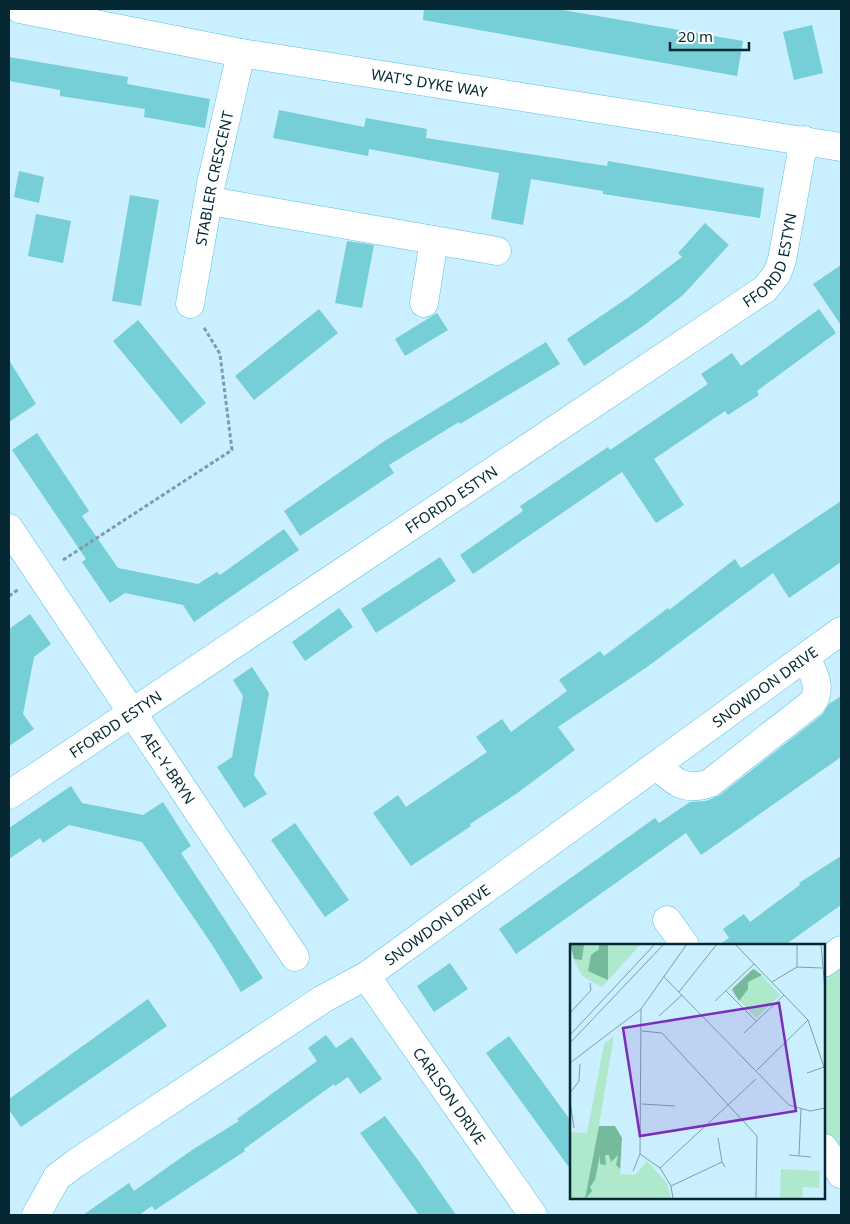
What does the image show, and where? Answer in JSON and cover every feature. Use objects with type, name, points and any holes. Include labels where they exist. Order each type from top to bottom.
[{"type":"street","name":"WAT'S DYKE WAY","points":[[20,9],[241,53],[466,90],[841,147]]},
{"type":"street","name":"STABLER CRESCENT","points":[[190,304],[212,184],[241,53]]},
{"type":"street","name":"FFORDD ESTYN","points":[[9,795],[765,289],[777,274],[782,260],[804,140]]},
{"type":"street","points":[[210,201],[497,251]]},
{"type":"street","points":[[424,304],[434,240]]},
{"type":"street","name":"AEL-Y-BRYN","points":[[9,528],[295,957]]},
{"type":"street","name":"SNOWDON DRIVE","points":[[36,1215],[57,1178],[76,1163],[323,999],[366,976],[841,631]]},
{"type":"street","points":[[657,765],[670,779],[684,786],[693,787],[710,783],[812,704],[818,691],[817,682],[806,657]]},
{"type":"street","points":[[667,920],[683,944]]},
{"type":"street","points":[[825,962],[841,950]]},
{"type":"street","name":"CARLSON DRIVE","points":[[366,976],[533,1215]]},
{"type":"street","points":[[825,1150],[841,1174]]},
{"type":"path","points":[[40,575],[232,450],[220,354],[190,304]]},
{"type":"green space","points":[[841,968],[841,1157],[825,1133],[825,980]]},
{"type":"building","points":[[424,9],[557,9],[743,41],[737,76],[423,20]]},
{"type":"building","points":[[812,25],[823,73],[794,80],[783,32]]},
{"type":"building","points":[[9,57],[128,77],[127,84],[210,99],[205,128],[144,117],[145,109],[60,96],[60,90],[9,81]]},
{"type":"building","points":[[279,110],[364,127],[366,118],[427,129],[426,138],[607,166],[608,161],[764,188],[760,218],[603,194],[603,191],[531,179],[523,225],[491,219],[499,173],[369,149],[368,156],[273,138]]},
{"type":"building","points":[[19,171],[44,177],[39,203],[14,197]]},
{"type":"building","points":[[130,195],[159,200],[141,306],[112,301]]},
{"type":"building","points":[[36,214],[71,221],[63,263],[28,256]]},
{"type":"building","points":[[705,223],[729,245],[683,295],[643,326],[584,366],[567,339],[629,297],[682,257],[678,253]]},
{"type":"building","points":[[347,241],[374,245],[362,308],[335,303]]},
{"type":"building","points":[[841,265],[841,325],[813,284]]},
{"type":"building","points":[[319,309],[338,333],[254,400],[235,376]]},
{"type":"building","points":[[819,309],[836,333],[757,391],[759,395],[728,415],[725,411],[654,459],[684,505],[656,523],[622,472],[473,574],[460,555],[523,511],[520,506],[608,447],[610,450],[708,384],[701,374],[732,353],[741,366]]},
{"type":"building","points":[[437,313],[448,330],[405,356],[395,339]]},
{"type":"building","points":[[138,320],[206,403],[181,424],[113,341]]},
{"type":"building","points":[[546,342],[560,364],[389,465],[394,473],[300,536],[284,511],[386,440]]},
{"type":"building","points":[[9,360],[36,404],[9,422]]},
{"type":"building","points":[[37,433],[89,511],[82,516],[118,568],[198,584],[217,572],[220,575],[284,529],[299,550],[194,622],[183,605],[125,593],[110,603],[82,562],[86,559],[12,450]]},
{"type":"building","points":[[841,501],[841,562],[789,598],[773,573],[647,667],[558,727],[575,750],[516,794],[470,824],[471,826],[411,866],[373,813],[398,795],[406,807],[487,752],[476,737],[502,719],[511,732],[567,691],[559,680],[600,651],[604,656],[668,608],[669,610],[735,559],[741,568]]},
{"type":"building","points":[[440,557],[456,581],[376,633],[361,609]]},
{"type":"building","points":[[339,608],[353,627],[305,661],[292,642]]},
{"type":"building","points":[[30,614],[51,644],[34,657],[23,714],[34,729],[9,746],[9,629]]},
{"type":"building","points":[[252,667],[269,693],[254,775],[267,794],[244,808],[217,767],[232,757],[243,696],[233,680]]},
{"type":"building","points":[[841,696],[841,757],[701,855],[686,833],[516,954],[499,929],[655,818],[659,823],[690,802],[706,801],[720,795],[822,715],[829,704]]},
{"type":"building","points":[[71,786],[82,803],[143,815],[163,802],[191,846],[181,853],[263,978],[241,992],[213,946],[142,842],[69,825],[43,843],[40,838],[9,859],[9,828]]},
{"type":"building","points":[[295,823],[349,900],[325,917],[271,840]]},
{"type":"building","points":[[841,856],[841,905],[786,944],[720,944],[729,938],[723,929],[744,914],[750,922],[800,885],[799,883]]},
{"type":"building","points":[[450,963],[468,989],[434,1012],[417,986]]},
{"type":"building","points":[[148,999],[167,1026],[21,1127],[9,1110],[9,1099]]},
{"type":"building","points":[[326,1035],[336,1048],[352,1037],[382,1079],[360,1094],[348,1077],[335,1086],[334,1084],[244,1149],[245,1151],[155,1210],[152,1206],[139,1215],[83,1215],[129,1183],[134,1191],[192,1150],[239,1121],[237,1119],[317,1061],[308,1048]]},
{"type":"building","points":[[509,1036],[570,1120],[570,1169],[486,1053]]},
{"type":"building","points":[[385,1116],[456,1215],[419,1215],[360,1133]]}]
